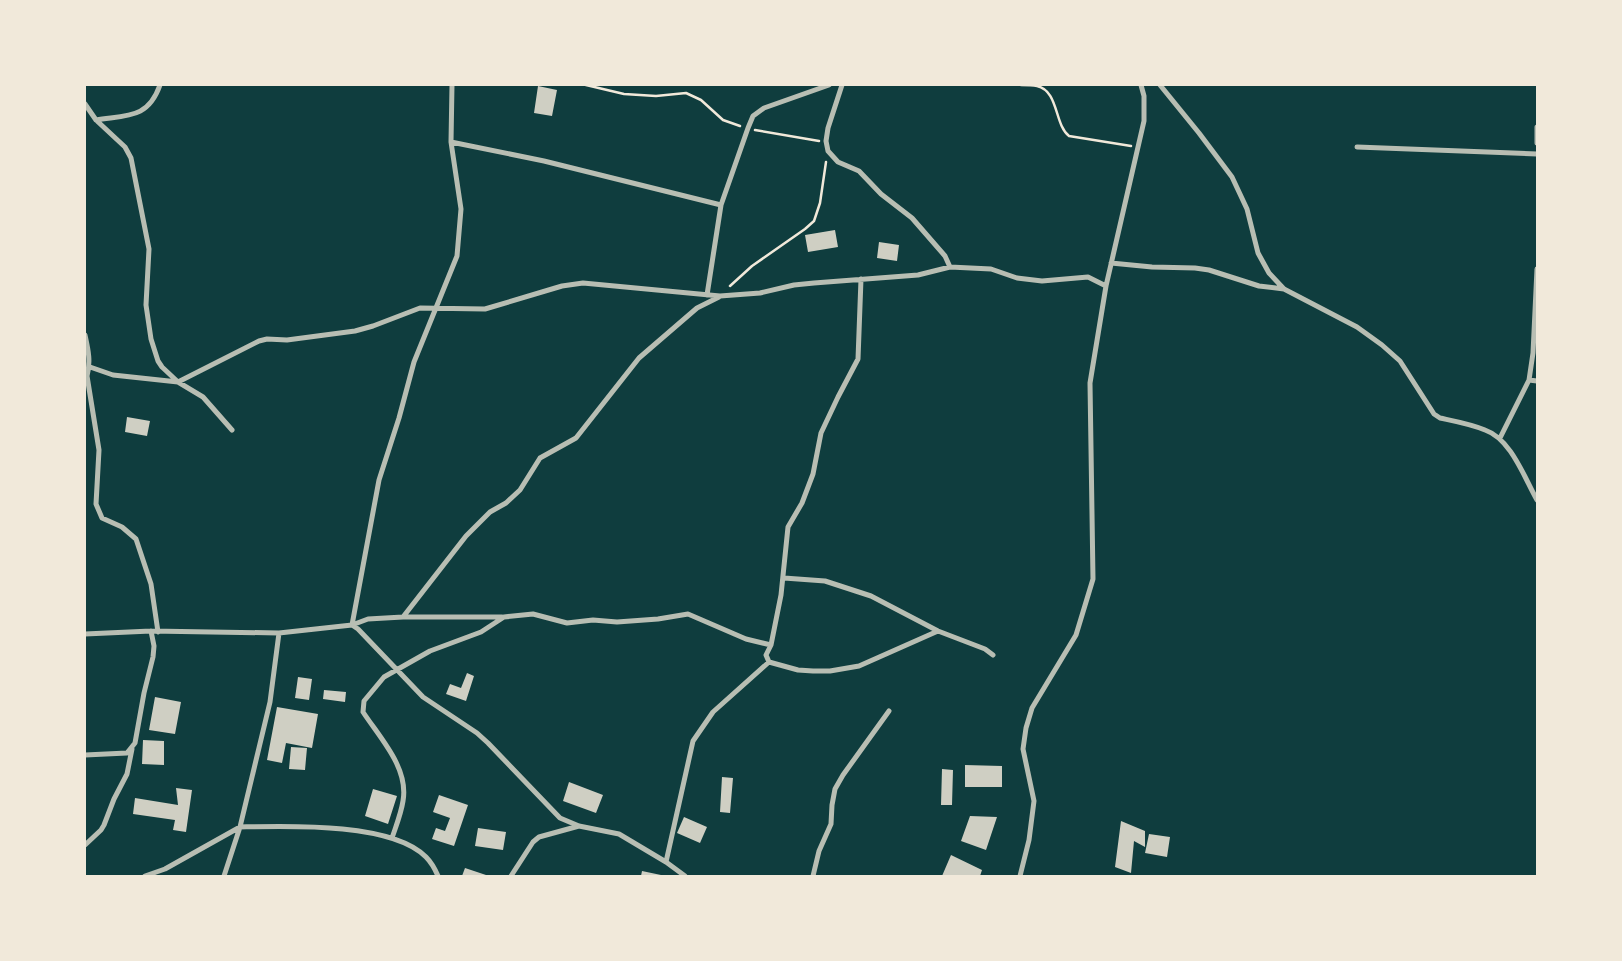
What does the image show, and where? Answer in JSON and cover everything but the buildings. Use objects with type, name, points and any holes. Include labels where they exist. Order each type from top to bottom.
[{"type":"street","points":[[96,120],[130,115],[142,111],[155,98],[160,85]]},
{"type":"street","points":[[352,625],[379,480],[414,362],[457,256],[461,221],[460,198],[450,142],[452,85]]},
{"type":"street","points":[[707,295],[721,205],[754,116],[764,108],[829,85]]},
{"type":"street","points":[[842,85],[828,128],[826,142],[828,151],[838,162],[859,171],[882,194],[912,218],[945,256],[950,267]]},
{"type":"street","points":[[1020,876],[1029,840],[1034,801],[1023,749],[1026,728],[1032,708],[1076,635],[1093,579],[1090,382],[1106,286],[1144,121],[1145,106],[1141,85]]},
{"type":"street","points":[[1160,85],[1232,177],[1247,209],[1258,253],[1269,273],[1284,289],[1358,327],[1382,345],[1400,361],[1434,414],[1440,418],[1486,430],[1500,438],[1509,449],[1537,500]]},
{"type":"street","points":[[85,104],[96,120],[125,147],[131,158],[149,249],[146,305],[150,331],[158,361],[178,382],[203,397],[232,430]]},
{"type":"street","points":[[1537,127],[1537,143]]},
{"type":"street","points":[[450,142],[544,162],[721,205]]},
{"type":"street","points":[[1357,147],[1537,154]]},
{"type":"street","points":[[1111,263],[1209,270],[1259,286],[1284,289]]},
{"type":"street","points":[[90,366],[113,376],[178,382],[259,340],[287,340],[355,331],[420,308],[485,309],[562,286],[583,283],[720,296],[760,293],[794,285],[918,275],[950,267],[991,269],[1017,278],[1042,281],[1057,281],[1079,277],[1088,278],[1106,286]]},
{"type":"street","points":[[1500,438],[1529,380],[1533,353],[1537,269]]},
{"type":"street","points":[[861,279],[858,359],[821,433],[813,474],[802,503],[788,527],[784,578],[770,645],[766,655],[770,662],[798,670],[830,671],[859,666],[938,632]]},
{"type":"street","points":[[403,617],[466,536],[490,512],[506,503],[520,490],[536,462],[576,438],[639,358],[697,308],[720,296]]},
{"type":"street","points":[[85,335],[90,366],[87,376],[99,450],[96,504],[102,518],[122,527],[136,538],[151,584],[158,632]]},
{"type":"street","points":[[1529,380],[1537,381]]},
{"type":"street","points":[[784,578],[824,581],[872,596],[938,632],[985,649],[993,655]]},
{"type":"street","points":[[85,634],[151,632],[279,633],[352,625],[368,619],[403,617],[504,617],[533,614],[567,623],[593,620],[617,622],[658,619],[688,614],[746,639],[770,645]]},
{"type":"street","points":[[392,838],[403,801],[403,784],[397,763],[363,712],[364,701],[380,680],[430,651],[482,632],[504,617]]},
{"type":"street","points":[[352,625],[431,703],[488,742],[560,818],[579,826],[619,834],[666,862],[684,876]]},
{"type":"street","points":[[85,845],[104,825],[114,799],[127,774],[153,657],[154,646],[151,632]]},
{"type":"street","points":[[224,876],[240,826],[270,702],[279,633]]},
{"type":"street","points":[[666,862],[693,741],[713,712],[770,662]]},
{"type":"street","points":[[813,876],[823,842],[831,824],[835,789],[888,711]]},
{"type":"street","points":[[85,755],[120,754],[127,753],[132,749]]},
{"type":"street","points":[[145,876],[165,869],[240,826],[313,827],[365,832],[392,838],[424,855],[438,876]]},
{"type":"street","points":[[511,876],[533,842],[540,837],[579,826]]},
{"type":"path","points":[[586,85],[624,94],[656,96],[686,93],[701,100],[723,120],[748,128],[826,142]]},
{"type":"path","points":[[1021,85],[1039,86],[1051,97],[1063,132],[1069,136],[1138,148]]},
{"type":"path","points":[[720,296],[752,266],[805,230],[814,221],[820,203],[828,151]]}]
